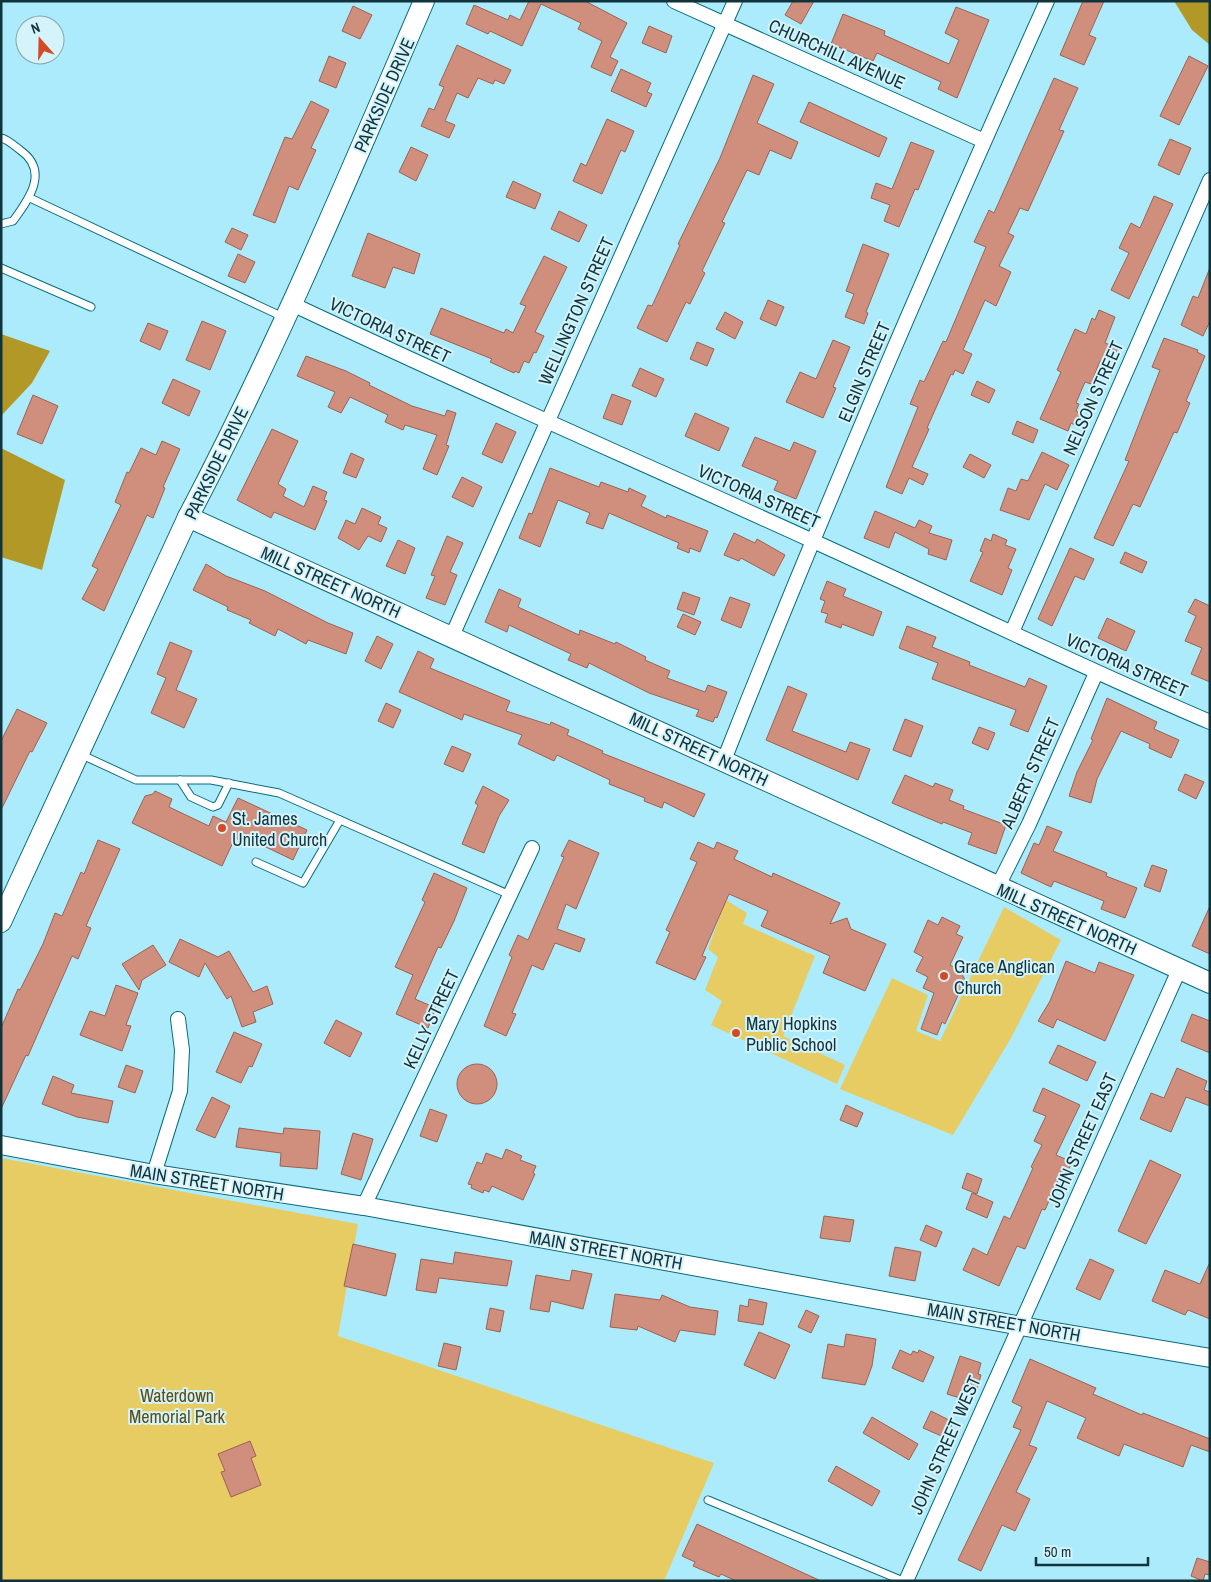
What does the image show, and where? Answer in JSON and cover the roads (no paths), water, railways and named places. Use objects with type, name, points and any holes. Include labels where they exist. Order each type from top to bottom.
[{"type":"main road","name":"PARKSIDE DRIVE","points":[[1,922],[188,517],[220,457],[289,311],[424,1]]},
{"type":"main road","name":"MILL STREET NORTH","points":[[188,517],[724,760],[997,888],[1210,983]]},
{"type":"street","name":"CHURCHILL AVENUE","points":[[674,1],[984,142]]},
{"type":"street","name":"WELLINGTON STREET","points":[[452,636],[735,1]]},
{"type":"street","name":"ELGIN STREET","points":[[724,760],[812,541],[984,142],[1047,1]]},
{"type":"street","name":"NELSON STREET","points":[[1012,632],[1210,180]]},
{"type":"street","name":"VICTORIA STREET","points":[[289,311],[547,421],[1012,632],[1096,673],[1210,722]]},
{"type":"street","name":"ALBERT STREET","points":[[997,888],[1029,824],[1096,673]]},
{"type":"street","name":"KELLY STREET","points":[[364,1206],[532,848]]},
{"type":"street","name":"JOHN STREET EAST","points":[[1019,1325],[1179,970]]},
{"type":"street","points":[[154,1174],[180,1091],[182,1050],[178,1019]]},
{"type":"street","name":"MAIN STREET NORTH","points":[[1,1145],[154,1174],[364,1206],[1210,1358]]},
{"type":"street","name":"JOHN STREET WEST","points":[[905,1581],[1019,1325]]},
{"type":"lane","points":[[1,137],[30,157],[36,172],[30,198],[13,221],[1,224]]},
{"type":"lane","points":[[30,198],[289,311]]},
{"type":"lane","points":[[1,268],[91,307]]},
{"type":"lane","points":[[80,754],[136,780],[211,780],[279,793],[510,895]]},
{"type":"lane","points":[[180,780],[191,797],[214,807],[218,805],[229,783]]},
{"type":"lane","points":[[256,862],[303,882],[340,820]]},
{"type":"lane","points":[[708,1500],[905,1581]]},
{"type":"place","name":"St. James United Church","points":[[222,828]]},
{"type":"place","name":"Grace Anglican Church","points":[[944,976]]},
{"type":"place","name":"Mary Hopkins Public School","points":[[736,1033]]},
{"type":"park label","name":"Waterdown Memorial Park","points":[[177,1405]]}]
